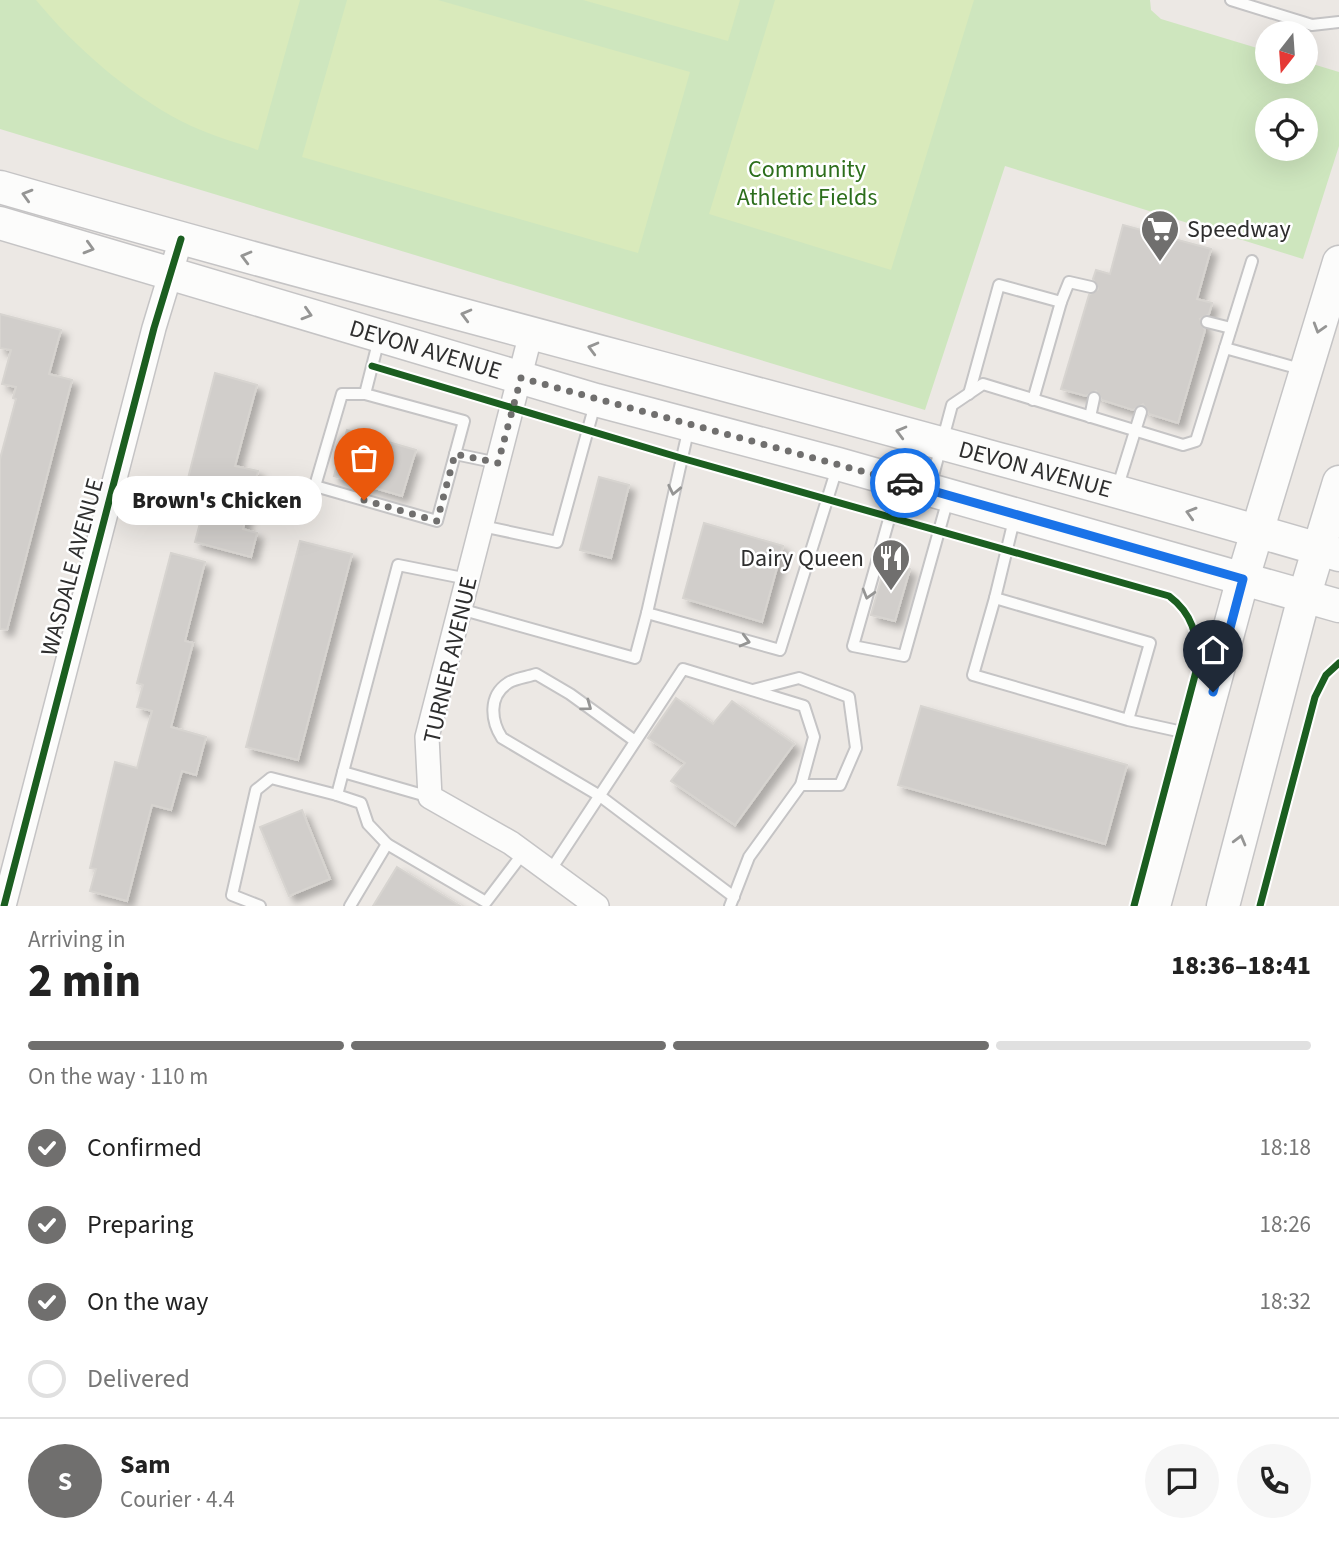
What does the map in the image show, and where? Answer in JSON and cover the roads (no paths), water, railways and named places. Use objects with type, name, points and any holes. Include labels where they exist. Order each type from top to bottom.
[{"type":"main road","name":"DEVON AVENUE","points":[[0,187],[181,239],[1116,491],[1329,552]]},
{"type":"main road","name":"DEVON AVENUE","points":[[0,223],[170,271],[380,337],[596,400],[838,464],[1339,606]]},
{"type":"main road","points":[[1154,906],[1243,579],[1339,262]]},
{"type":"main road","points":[[1223,906],[1304,597],[1329,552],[1339,482]]},
{"type":"street","name":"WASDALE AVENUE","points":[[4,906],[170,271],[181,239]]},
{"type":"street","name":"TURNER AVENUE","points":[[430,797],[427,737],[531,332]]},
{"type":"street","points":[[430,797],[524,852],[597,906]]},
{"type":"lane","points":[[1231,0],[1312,25],[1339,22]]},
{"type":"lane","points":[[927,489],[904,656],[853,646],[927,489],[952,405],[983,384],[1183,445],[1196,441],[1252,261]]},
{"type":"lane","points":[[1033,400],[1069,282],[1091,287]]},
{"type":"lane","points":[[969,394],[999,285],[1061,302]]},
{"type":"lane","points":[[1207,322],[1231,328]]},
{"type":"lane","points":[[365,394],[380,337]]},
{"type":"lane","points":[[1225,348],[1306,370]]},
{"type":"lane","points":[[342,394],[365,394],[464,421],[437,521],[315,486],[342,394]]},
{"type":"lane","points":[[1090,417],[1094,398]]},
{"type":"lane","points":[[482,526],[558,542],[596,400]]},
{"type":"lane","points":[[1116,491],[1141,412]]},
{"type":"lane","points":[[460,609],[635,658],[689,424]]},
{"type":"lane","points":[[455,454],[498,463]]},
{"type":"lane","points":[[647,613],[780,650],[838,464]]},
{"type":"lane","points":[[1015,515],[973,675],[1128,720],[1200,736]]},
{"type":"lane","points":[[337,796],[398,565],[468,579]]},
{"type":"lane","points":[[995,598],[1150,643],[1128,720]]},
{"type":"lane","points":[[550,872],[600,796],[635,741],[683,669],[804,706],[814,737],[801,785],[749,857],[732,901],[600,796],[502,738],[493,724],[494,701],[508,683],[536,674],[570,694],[635,741]]},
{"type":"lane","points":[[753,690],[799,678],[849,697],[856,748],[840,785],[801,785]]},
{"type":"lane","points":[[343,772],[430,797]]},
{"type":"lane","points":[[260,906],[232,895],[256,790],[271,778],[361,803],[368,824],[387,844],[485,904],[524,852]]},
{"type":"lane","points":[[350,906],[387,844]]},
{"type":"place","name":"Speedway","points":[[1160,263]]},
{"type":"place","name":"Brown's Chicken","points":[[364,500]]},
{"type":"place","name":"Dairy Queen","points":[[891,592]]},
{"type":"park label","name":"Community Athletic Fields","points":[[807,183]]}]
